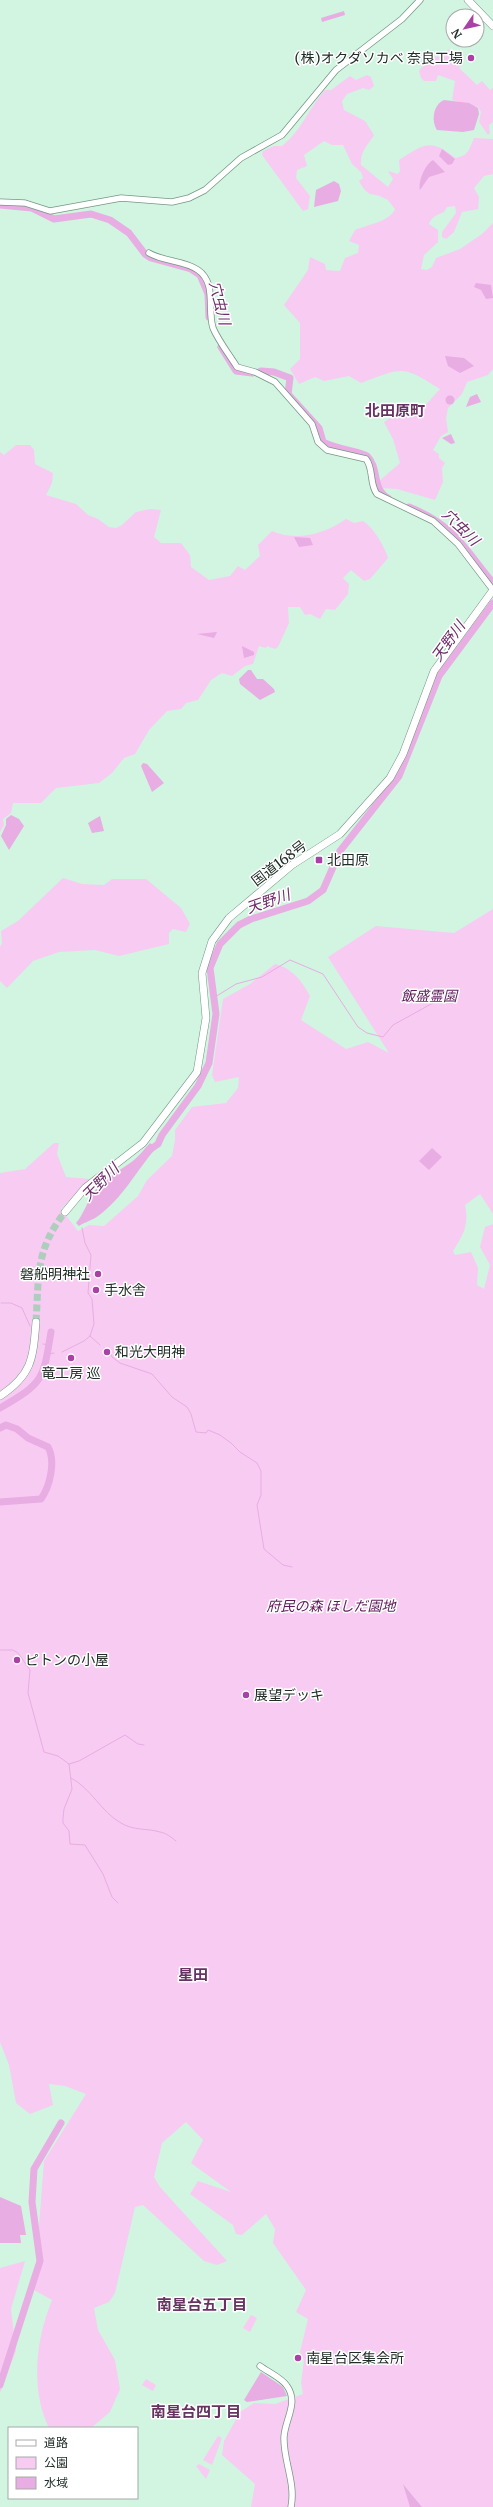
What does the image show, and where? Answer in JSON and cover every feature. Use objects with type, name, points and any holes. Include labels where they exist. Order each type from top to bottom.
[{"type":"highway","points":[[468,0],[493,26]]},
{"type":"highway","name":"国道168号","points":[[65,1212],[85,1188],[143,1142],[197,1072],[206,1018],[202,973],[206,955],[221,927],[228,918],[292,865],[340,834],[390,778],[403,754],[434,671],[493,590]]},
{"type":"highway","points":[[0,1396],[19,1382],[32,1362],[36,1322]]},
{"type":"street","points":[[0,202],[25,204],[50,211],[120,198],[181,201],[200,193],[241,158],[282,135],[336,70],[402,19],[420,0]]},
{"type":"street","points":[[149,253],[157,258],[194,267],[200,271],[205,277],[211,295],[213,327],[237,367],[256,372],[275,382],[312,424],[318,442],[327,450],[366,459],[370,468],[373,487],[377,494],[433,521],[458,544],[493,590]]},
{"type":"street","points":[[260,2366],[284,2382],[291,2393],[293,2402],[284,2436],[292,2491],[291,2507]]},
{"type":"green space","points":[[449,49],[463,63],[459,68],[477,85],[482,81],[490,90],[493,88],[493,122],[489,125],[490,133],[488,135],[479,122],[481,112],[478,107],[452,100],[455,81],[438,75],[436,81],[424,81],[421,78],[419,71],[421,68],[432,61],[436,56],[440,57]]},
{"type":"green space","points":[[367,75],[371,77],[374,86],[369,90],[363,88],[347,94],[342,101],[344,110],[365,121],[374,135],[363,152],[361,165],[388,187],[393,179],[388,171],[398,174],[400,171],[399,160],[421,147],[433,146],[440,148],[455,158],[466,154],[474,138],[493,139],[493,174],[484,176],[474,188],[479,197],[478,209],[462,212],[454,232],[446,239],[442,237],[442,232],[456,213],[455,206],[447,207],[444,212],[433,217],[429,224],[438,230],[438,242],[424,255],[421,269],[427,270],[432,267],[436,258],[460,249],[482,234],[493,223],[493,369],[488,375],[467,382],[462,394],[448,408],[446,418],[448,432],[441,436],[433,450],[439,454],[439,458],[445,463],[442,468],[443,482],[435,500],[397,489],[381,488],[378,482],[400,463],[393,439],[384,422],[395,415],[420,411],[440,389],[418,376],[402,371],[386,374],[361,383],[349,376],[324,381],[315,377],[299,384],[290,369],[300,359],[300,323],[284,305],[308,270],[310,257],[325,264],[326,270],[340,271],[345,258],[358,253],[359,245],[349,241],[355,230],[383,220],[395,209],[387,200],[369,193],[362,187],[359,181],[363,178],[361,172],[352,164],[343,145],[332,145],[324,141],[304,155],[307,166],[297,170],[296,178],[310,196],[308,209],[303,211],[262,155],[263,151],[274,146],[282,146],[295,133],[325,90],[331,90],[350,76],[356,80]]},
{"type":"green space","points":[[16,445],[30,445],[34,450],[35,464],[53,473],[52,483],[46,495],[76,504],[88,515],[98,519],[109,527],[116,528],[122,525],[136,512],[150,509],[161,510],[154,537],[161,543],[181,543],[190,555],[191,567],[209,580],[230,576],[238,566],[245,570],[260,556],[258,545],[272,531],[291,536],[310,535],[329,529],[346,519],[354,523],[363,521],[367,524],[378,538],[388,558],[370,579],[364,581],[351,570],[343,578],[349,584],[348,594],[335,610],[326,609],[320,619],[310,614],[305,615],[300,607],[288,607],[289,623],[278,647],[275,649],[267,646],[266,648],[259,646],[253,664],[245,666],[232,676],[222,673],[211,680],[198,700],[186,703],[181,709],[167,711],[149,730],[135,754],[124,758],[112,773],[99,783],[56,788],[41,803],[13,803],[11,813],[3,819],[4,825],[0,832],[0,452],[4,455]]},
{"type":"green space","points":[[63,878],[82,884],[104,885],[112,879],[146,879],[181,908],[190,924],[186,932],[173,929],[169,933],[169,944],[119,956],[95,950],[59,952],[33,961],[7,988],[0,981],[0,947],[2,943],[1,931],[18,921]]},
{"type":"green space","points":[[493,909],[493,1214],[480,1194],[465,1205],[465,1229],[453,1251],[455,1255],[471,1252],[478,1268],[477,1285],[484,1289],[490,1265],[480,1247],[485,1227],[493,1224],[493,2507],[422,2507],[404,2485],[410,2507],[251,2507],[255,2484],[222,2455],[224,2441],[240,2412],[254,2403],[275,2404],[303,2394],[301,2383],[304,2360],[300,2352],[308,2319],[296,2312],[306,2290],[273,2243],[275,2229],[266,2214],[242,2235],[236,2234],[233,2225],[190,2194],[198,2181],[231,2192],[191,2163],[203,2140],[186,2122],[162,2143],[154,2177],[160,2187],[227,2261],[217,2265],[204,2261],[143,2205],[135,2207],[115,2293],[109,2302],[94,2308],[98,2330],[115,2360],[120,2389],[110,2412],[92,2427],[49,2427],[39,2397],[37,2364],[39,2347],[46,2315],[52,2300],[34,2290],[44,2161],[86,2094],[65,2086],[49,2084],[53,2105],[30,2114],[16,2103],[9,2065],[0,2042],[0,1173],[25,1169],[54,1143],[59,1143],[57,1154],[66,1177],[91,1179],[61,1209],[78,1231],[89,1225],[104,1226],[138,1196],[147,1180],[172,1156],[175,1130],[192,1107],[226,1103],[238,1088],[239,1077],[215,1082],[212,1075],[223,999],[250,984],[275,964],[287,969],[296,976],[304,985],[310,996],[301,1020],[346,1049],[368,1042],[389,1053],[328,957],[376,926],[454,933]]},
{"type":"green space","points":[[25,2261],[11,2309],[16,2351],[0,2393],[0,2268]]},
{"type":"green space","points":[[251,2315],[257,2318],[250,2332],[243,2328]]},
{"type":"green space","points":[[146,2379],[156,2385],[153,2391],[142,2385]]},
{"type":"green space","points":[[218,2436],[222,2438],[212,2465],[203,2460]]},
{"type":"green space","points":[[199,2464],[210,2470],[206,2479],[196,2466]]},
{"type":"water","points":[[344,11],[345,15],[322,22],[321,18]]},
{"type":"water","points":[[444,100],[469,103],[478,108],[479,114],[474,130],[463,132],[437,130],[434,122],[435,109],[440,102]]},
{"type":"water","points":[[442,149],[455,159],[452,164],[448,165],[439,156]]},
{"type":"water","points":[[433,160],[445,172],[429,177],[420,190],[420,182],[423,174],[427,166]]},
{"type":"water","points":[[334,181],[339,184],[341,191],[338,201],[314,207],[316,190]]},
{"type":"water","points":[[476,283],[491,285],[493,298],[486,299],[481,290],[474,287]]},
{"type":"water","points":[[445,356],[464,358],[474,366],[460,373],[448,366]]},
{"type":"water","points":[[477,394],[481,402],[466,407],[470,397]]},
{"type":"water","points":[[448,396],[452,396],[454,400],[452,404],[448,404],[446,402],[446,398]]},
{"type":"water","points":[[451,434],[455,443],[451,444],[442,438]]},
{"type":"water","points":[[294,537],[310,538],[313,545],[299,547]]},
{"type":"water","points":[[217,632],[214,638],[197,634]]},
{"type":"water","points":[[242,646],[254,652],[254,655],[244,658]]},
{"type":"water","points":[[248,670],[251,670],[257,679],[263,679],[274,689],[275,692],[260,700],[240,684],[239,679]]},
{"type":"water","points":[[143,763],[147,764],[164,783],[152,792],[141,766]]},
{"type":"water","points":[[11,815],[19,819],[24,826],[9,850],[1,836],[6,825],[6,819]]},
{"type":"water","points":[[100,816],[104,831],[92,833],[88,823]]},
{"type":"water","points":[[150,1143],[156,1148],[122,1193],[98,1216],[79,1226],[76,1223],[81,1217],[94,1192],[109,1178],[133,1161]]},
{"type":"water","points":[[432,1148],[442,1157],[429,1170],[419,1161]]},
{"type":"water","points":[[0,2197],[21,2206],[26,2235],[20,2235],[21,2243],[0,2243]]},
{"type":"water","points":[[261,2372],[283,2387],[287,2396],[247,2402],[244,2400]]},
{"type":"water","points":[[403,2484],[422,2507],[410,2507]]},
{"type":"waterway","name":"穴虫川","points":[[0,205],[32,208],[54,219],[91,214],[110,220],[129,233],[145,254],[151,258],[191,269],[200,275],[208,294],[209,317]]},
{"type":"waterway","name":"穴虫川","points":[[221,347],[236,371],[252,373]]},
{"type":"waterway","name":"穴虫川","points":[[261,371],[274,372],[290,378],[288,394],[319,428],[323,442],[334,447],[367,456],[371,461],[379,489],[388,498]]},
{"type":"waterway","name":"穴虫川","points":[[409,507],[424,514],[448,530],[466,548],[493,583]]},
{"type":"waterway","name":"天野川","points":[[148,1151],[158,1144],[162,1135],[198,1086],[209,1063],[216,1014],[210,968],[220,944],[239,925],[251,919],[308,901],[323,890],[340,851],[399,776],[439,676],[493,603]]},
{"type":"waterway","points":[[215,997],[236,984],[262,977],[290,960],[323,974],[358,1027],[367,1033],[383,1037],[393,1025],[433,1003]]},
{"type":"waterway","points":[[62,1352],[84,1341],[90,1336],[94,1324],[92,1299],[88,1293],[91,1255],[85,1243],[82,1228]]},
{"type":"waterway","points":[[1,1303],[11,1303],[22,1308],[30,1326]]},
{"type":"waterway","name":"天野川","points":[[0,1408],[25,1392],[39,1379],[46,1361],[51,1332]]},
{"type":"waterway","points":[[90,1336],[100,1345]]},
{"type":"waterway","name":"天野川","points":[[43,1344],[49,1345]]},
{"type":"waterway","points":[[104,1348],[108,1349],[112,1357],[120,1363],[152,1374],[172,1397],[187,1407],[191,1414],[196,1432],[206,1433],[208,1430],[220,1435],[240,1452],[257,1463],[261,1471],[261,1495],[257,1505],[264,1549],[283,1565],[292,1567]]},
{"type":"waterway","name":"天野川","points":[[48,1354],[54,1353]]},
{"type":"waterway","name":"天野川","points":[[0,1428],[6,1425],[17,1429],[28,1438],[48,1447],[52,1459],[49,1481],[41,1499],[0,1502]]},
{"type":"waterway","points":[[0,1650],[13,1650],[18,1653],[30,1670],[28,1693],[44,1752],[58,1756],[69,1764],[72,1789],[64,1809],[63,1823],[69,1831],[70,1844],[85,1845],[103,1874],[112,1897],[118,1903]]},
{"type":"waterway","points":[[69,1764],[79,1761],[125,1735],[138,1744],[144,1745]]},
{"type":"waterway","points":[[71,1778],[78,1782],[108,1813],[121,1823],[126,1826],[162,1833],[168,1835],[176,1841]]},
{"type":"waterway","points":[[0,2385],[40,2261],[32,2202],[34,2169],[61,2123]]},
{"type":"tunnel","points":[[36,1322],[40,1264],[43,1252],[55,1226],[65,1212]]},
{"type":"place","name":"(株)オクダソカベ 奈良工場","points":[[471,58]]},
{"type":"place","name":"北田原","points":[[319,860]]},
{"type":"place","name":"磐船明神社","points":[[98,1274]]},
{"type":"place","name":"手水舎","points":[[96,1290]]},
{"type":"place","name":"和光大明神","points":[[107,1352]]},
{"type":"place","name":"竜工房 巡","points":[[71,1358]]},
{"type":"place","name":"ピトンの小屋","points":[[17,1660]]},
{"type":"place","name":"展望デッキ","points":[[246,1695]]},
{"type":"place","name":"南星台区集会所","points":[[298,2358]]},
{"type":"district","name":"北田原町","points":[[395,410]]},
{"type":"district","name":"星田","points":[[193,1974]]},
{"type":"district","name":"南星台五丁目","points":[[202,2304]]},
{"type":"district","name":"南星台四丁目","points":[[196,2411]]},
{"type":"park label","name":"飯盛霊園","points":[[429,996]]},
{"type":"park label","name":"府民の森 ほしだ園地","points":[[331,1606]]}]
